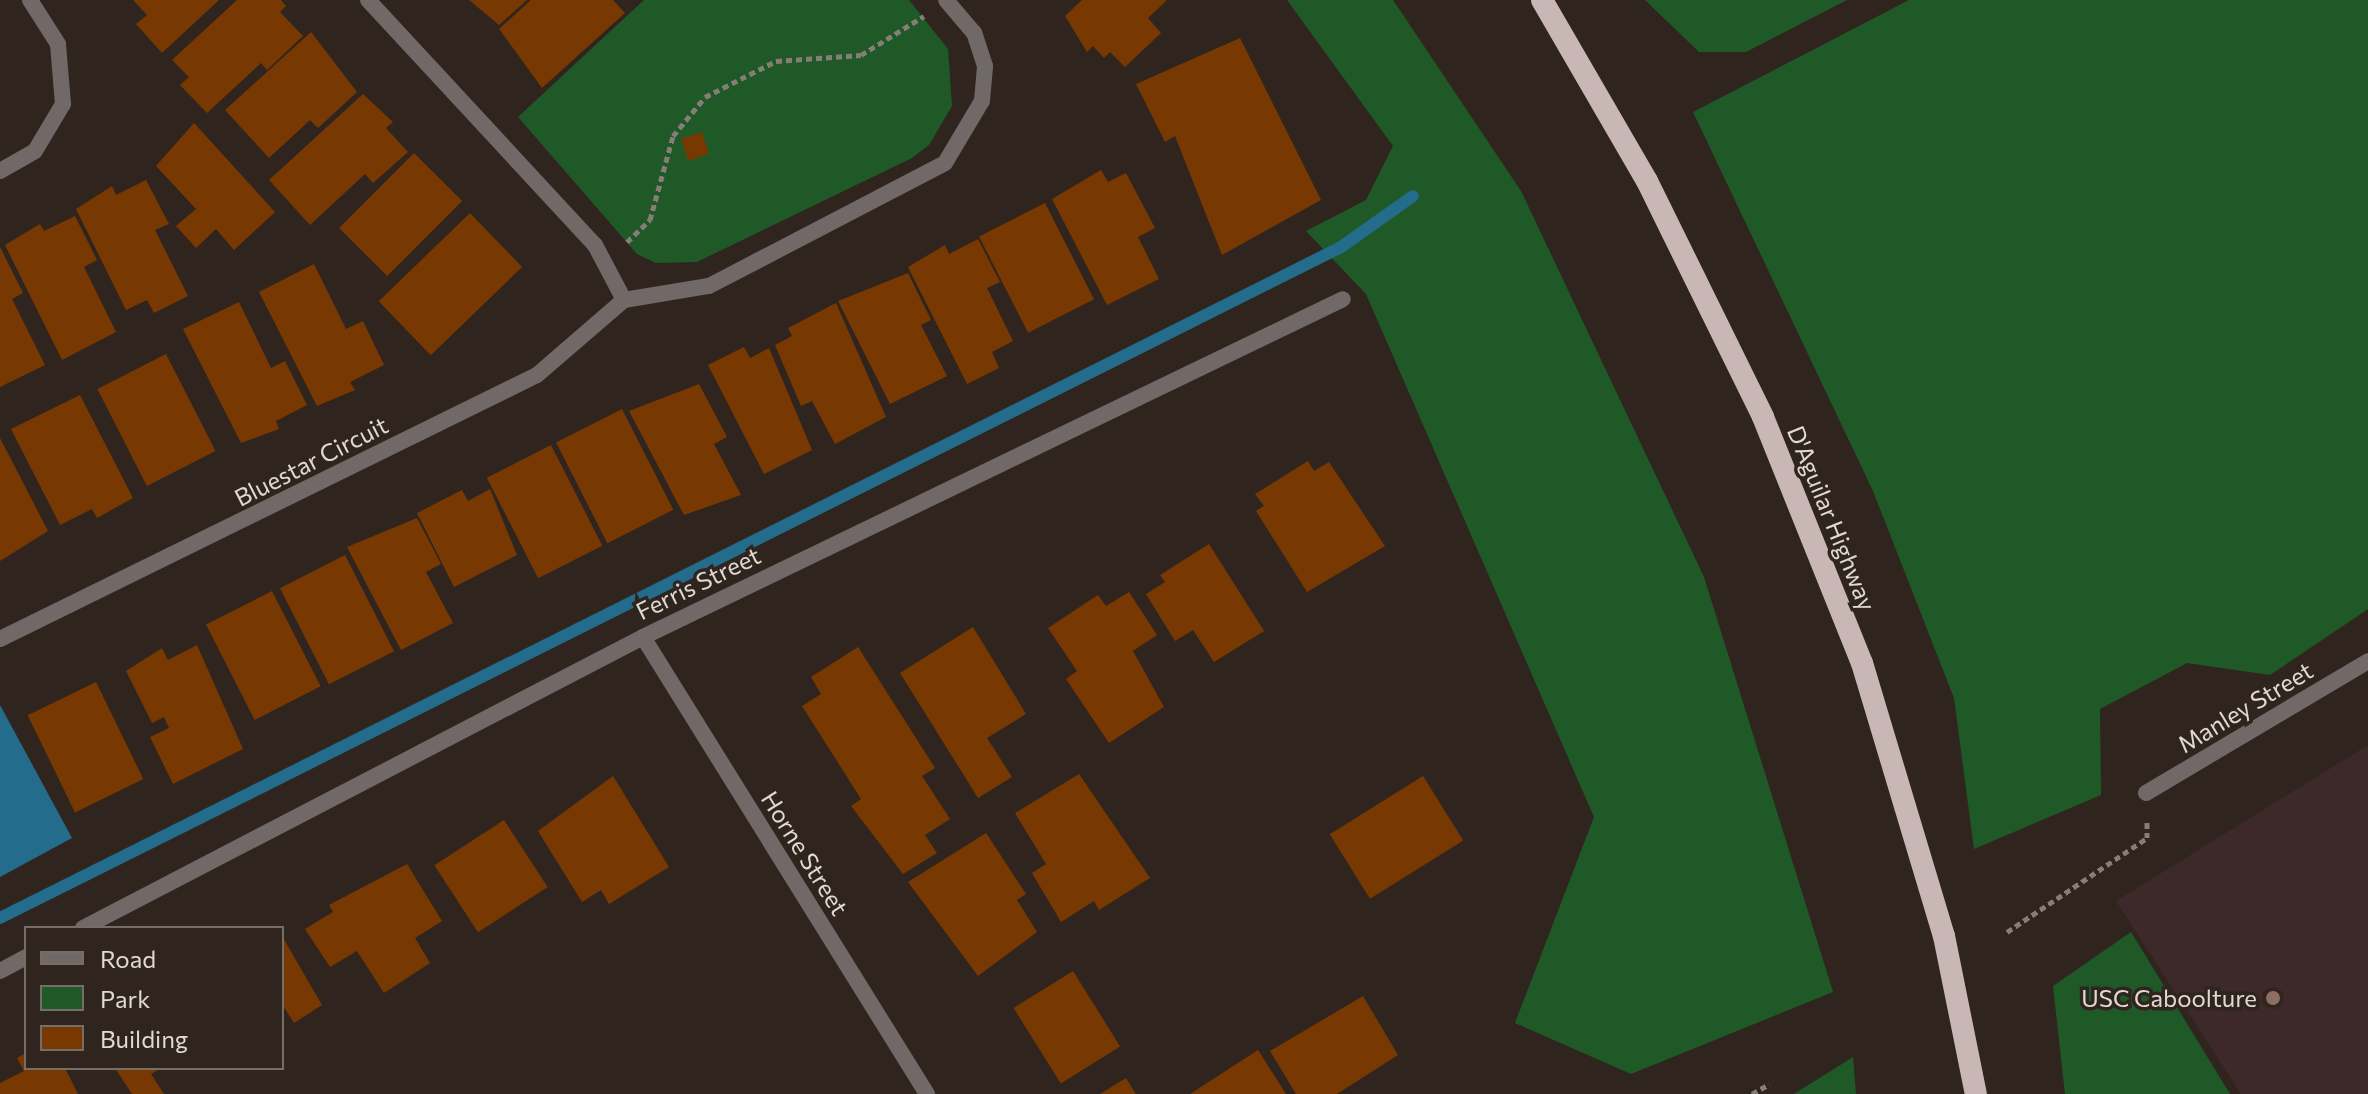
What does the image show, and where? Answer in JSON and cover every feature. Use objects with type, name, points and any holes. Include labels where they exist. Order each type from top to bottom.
[{"type":"highway","name":"D'Aguilar Highway","points":[[1542,0],[1647,181],[1763,417],[1862,663],[1944,936],[1976,1094]]},
{"type":"street","points":[[0,171],[35,151],[63,104],[58,44],[30,0]]},
{"type":"street","points":[[368,0],[606,261],[624,300],[709,286],[945,163],[982,101],[985,66],[974,33],[946,0]]},
{"type":"street","name":"Ferris Street","points":[[87,926],[643,637],[1343,299]]},
{"type":"street","name":"Bluestar Circuit","points":[[0,639],[537,375],[624,300]]},
{"type":"street","name":"Horne Street","points":[[643,637],[927,1094]]},
{"type":"street","name":"Manley Street","points":[[2146,793],[2368,661]]},
{"type":"street","points":[[0,971],[24,958]]},
{"type":"path","points":[[606,261],[650,220],[673,136],[705,97],[776,61],[861,55],[946,0]]},
{"type":"path","points":[[2007,932],[2147,838],[2146,793]]},
{"type":"path","points":[[1752,1094],[1769,1084]]},
{"type":"shaded area","name":"USC Caboolture","points":[[2368,745],[2368,1094],[2241,1094],[2116,901]]},
{"type":"green space","points":[[644,0],[909,0],[948,49],[952,106],[929,145],[912,158],[697,262],[656,263],[637,254],[518,117]]},
{"type":"green space","points":[[1287,0],[1393,0],[1521,191],[1704,577],[1833,992],[1631,1074],[1515,1023],[1594,817],[1366,294],[1306,231],[1366,200],[1393,146]]},
{"type":"green space","points":[[1645,0],[1847,0],[1746,52],[1699,52]]},
{"type":"green space","points":[[1909,0],[2368,0],[2368,609],[2270,675],[2187,663],[2100,709],[2101,795],[1974,849],[1954,698],[1873,491],[1693,112]]},
{"type":"green space","points":[[2131,932],[2230,1094],[2065,1094],[2053,986]]},
{"type":"green space","points":[[1853,1057],[1856,1094],[1794,1094]]},
{"type":"water","points":[[0,705],[72,838],[0,877]]},
{"type":"building","points":[[133,0],[219,0],[162,53],[136,24],[147,15]]},
{"type":"building","points":[[237,0],[281,0],[286,6],[280,12],[303,36],[267,70],[261,63],[207,113],[180,85],[189,77],[172,60]]},
{"type":"building","points":[[469,0],[527,0],[499,25]]},
{"type":"building","points":[[531,0],[613,0],[625,13],[542,88],[499,29]]},
{"type":"building","points":[[1082,0],[1167,0],[1148,18],[1161,33],[1125,67],[1110,52],[1104,58],[1093,46],[1087,52],[1065,16]]},
{"type":"building","points":[[311,32],[357,92],[318,128],[310,120],[269,158],[225,110]]},
{"type":"building","points":[[1240,38],[1321,200],[1222,255],[1175,136],[1165,142],[1136,84]]},
{"type":"building","points":[[363,94],[393,122],[386,128],[408,152],[373,183],[365,174],[310,225],[269,180]]},
{"type":"building","points":[[194,123],[275,212],[234,250],[216,229],[196,248],[176,226],[196,209],[156,166]]},
{"type":"building","points":[[702,132],[709,154],[688,161],[681,139]]},
{"type":"building","points":[[414,153],[462,201],[387,276],[339,228]]},
{"type":"building","points":[[1101,170],[1108,182],[1126,173],[1155,228],[1138,237],[1159,279],[1107,305],[1052,199]]},
{"type":"building","points":[[146,180],[169,224],[155,230],[188,296],[154,313],[147,300],[126,310],[76,209],[112,186],[116,195]]},
{"type":"building","points":[[1045,203],[1094,299],[1028,333],[979,237]]},
{"type":"building","points":[[470,213],[522,267],[431,355],[379,301]]},
{"type":"building","points":[[75,216],[97,260],[84,267],[116,332],[62,360],[5,245],[40,224],[44,231]]},
{"type":"building","points":[[978,239],[1000,282],[987,288],[1013,341],[992,352],[999,368],[967,384],[908,267],[945,245],[949,254]]},
{"type":"building","points":[[0,247],[23,293],[12,299],[45,365],[0,387]]},
{"type":"building","points":[[314,264],[346,329],[363,321],[384,365],[350,382],[355,390],[317,406],[259,292]]},
{"type":"building","points":[[908,273],[931,320],[921,325],[947,376],[890,404],[838,301]]},
{"type":"building","points":[[239,302],[271,368],[285,361],[307,405],[276,421],[279,429],[241,443],[183,329]]},
{"type":"building","points":[[836,303],[886,417],[835,444],[812,401],[801,406],[775,345],[792,336],[788,328]]},
{"type":"building","points":[[744,347],[750,358],[769,348],[812,450],[764,474],[708,365]]},
{"type":"building","points":[[166,354],[215,451],[147,486],[97,389]]},
{"type":"building","points":[[699,384],[727,437],[714,444],[741,495],[684,515],[629,411]]},
{"type":"building","points":[[80,395],[133,498],[97,518],[92,509],[60,525],[11,429]]},
{"type":"building","points":[[622,409],[673,510],[607,543],[556,443]]},
{"type":"building","points":[[0,438],[48,531],[0,561]]},
{"type":"building","points":[[551,445],[602,546],[538,578],[487,478]]},
{"type":"building","points":[[1308,461],[1314,471],[1329,462],[1385,546],[1307,592],[1256,511],[1264,506],[1255,494]]},
{"type":"building","points":[[490,489],[517,555],[454,587],[417,513],[462,490],[468,501]]},
{"type":"building","points":[[417,518],[441,564],[426,572],[453,623],[401,650],[347,547]]},
{"type":"building","points":[[1209,544],[1264,631],[1214,662],[1193,630],[1175,641],[1146,594],[1165,582],[1160,575]]},
{"type":"building","points":[[345,555],[394,651],[329,684],[280,588]]},
{"type":"building","points":[[272,591],[321,686],[255,720],[206,625]]},
{"type":"building","points":[[1129,592],[1157,635],[1133,651],[1164,707],[1109,743],[1066,679],[1077,671],[1048,628],[1098,595],[1106,606]]},
{"type":"building","points":[[973,627],[1026,714],[987,738],[1012,777],[978,798],[900,673]]},
{"type":"building","points":[[197,645],[243,749],[173,784],[150,737],[169,728],[164,717],[152,723],[126,671],[162,648],[168,660]]},
{"type":"building","points":[[858,647],[935,768],[922,776],[950,819],[925,835],[937,853],[903,874],[851,806],[861,799],[802,706],[821,694],[811,677]]},
{"type":"building","points":[[96,682],[143,779],[75,812],[28,715]]},
{"type":"building","points":[[1079,774],[1150,878],[1099,910],[1094,901],[1061,922],[1032,873],[1046,864],[1015,813]]},
{"type":"building","points":[[613,776],[669,867],[609,904],[601,890],[582,902],[538,831]]},
{"type":"building","points":[[1423,776],[1463,840],[1370,899],[1330,834]]},
{"type":"building","points":[[504,820],[548,887],[478,932],[434,865]]},
{"type":"building","points":[[986,833],[1026,894],[1017,900],[1037,932],[978,976],[908,882]]},
{"type":"building","points":[[407,864],[442,921],[415,938],[430,963],[384,993],[357,951],[330,967],[305,929],[333,912],[329,905]]},
{"type":"building","points":[[284,939],[322,1005],[294,1023],[284,1007]]},
{"type":"building","points":[[1073,971],[1120,1046],[1061,1084],[1014,1008]]},
{"type":"building","points":[[1363,996],[1398,1055],[1337,1094],[1296,1094],[1270,1051]]},
{"type":"building","points":[[1258,1050],[1286,1094],[1190,1094]]},
{"type":"building","points":[[24,1054],[24,1070],[66,1070],[78,1094],[0,1094],[0,1083],[24,1071],[17,1058]]},
{"type":"building","points":[[116,1070],[158,1070],[151,1074],[164,1094],[132,1094]]},
{"type":"building","points":[[1126,1078],[1136,1094],[1100,1094]]},
{"type":"waterway","points":[[0,918],[1341,247],[1413,196]]},
{"type":"place","name":"USC Caboolture","points":[[2273,998]]}]
